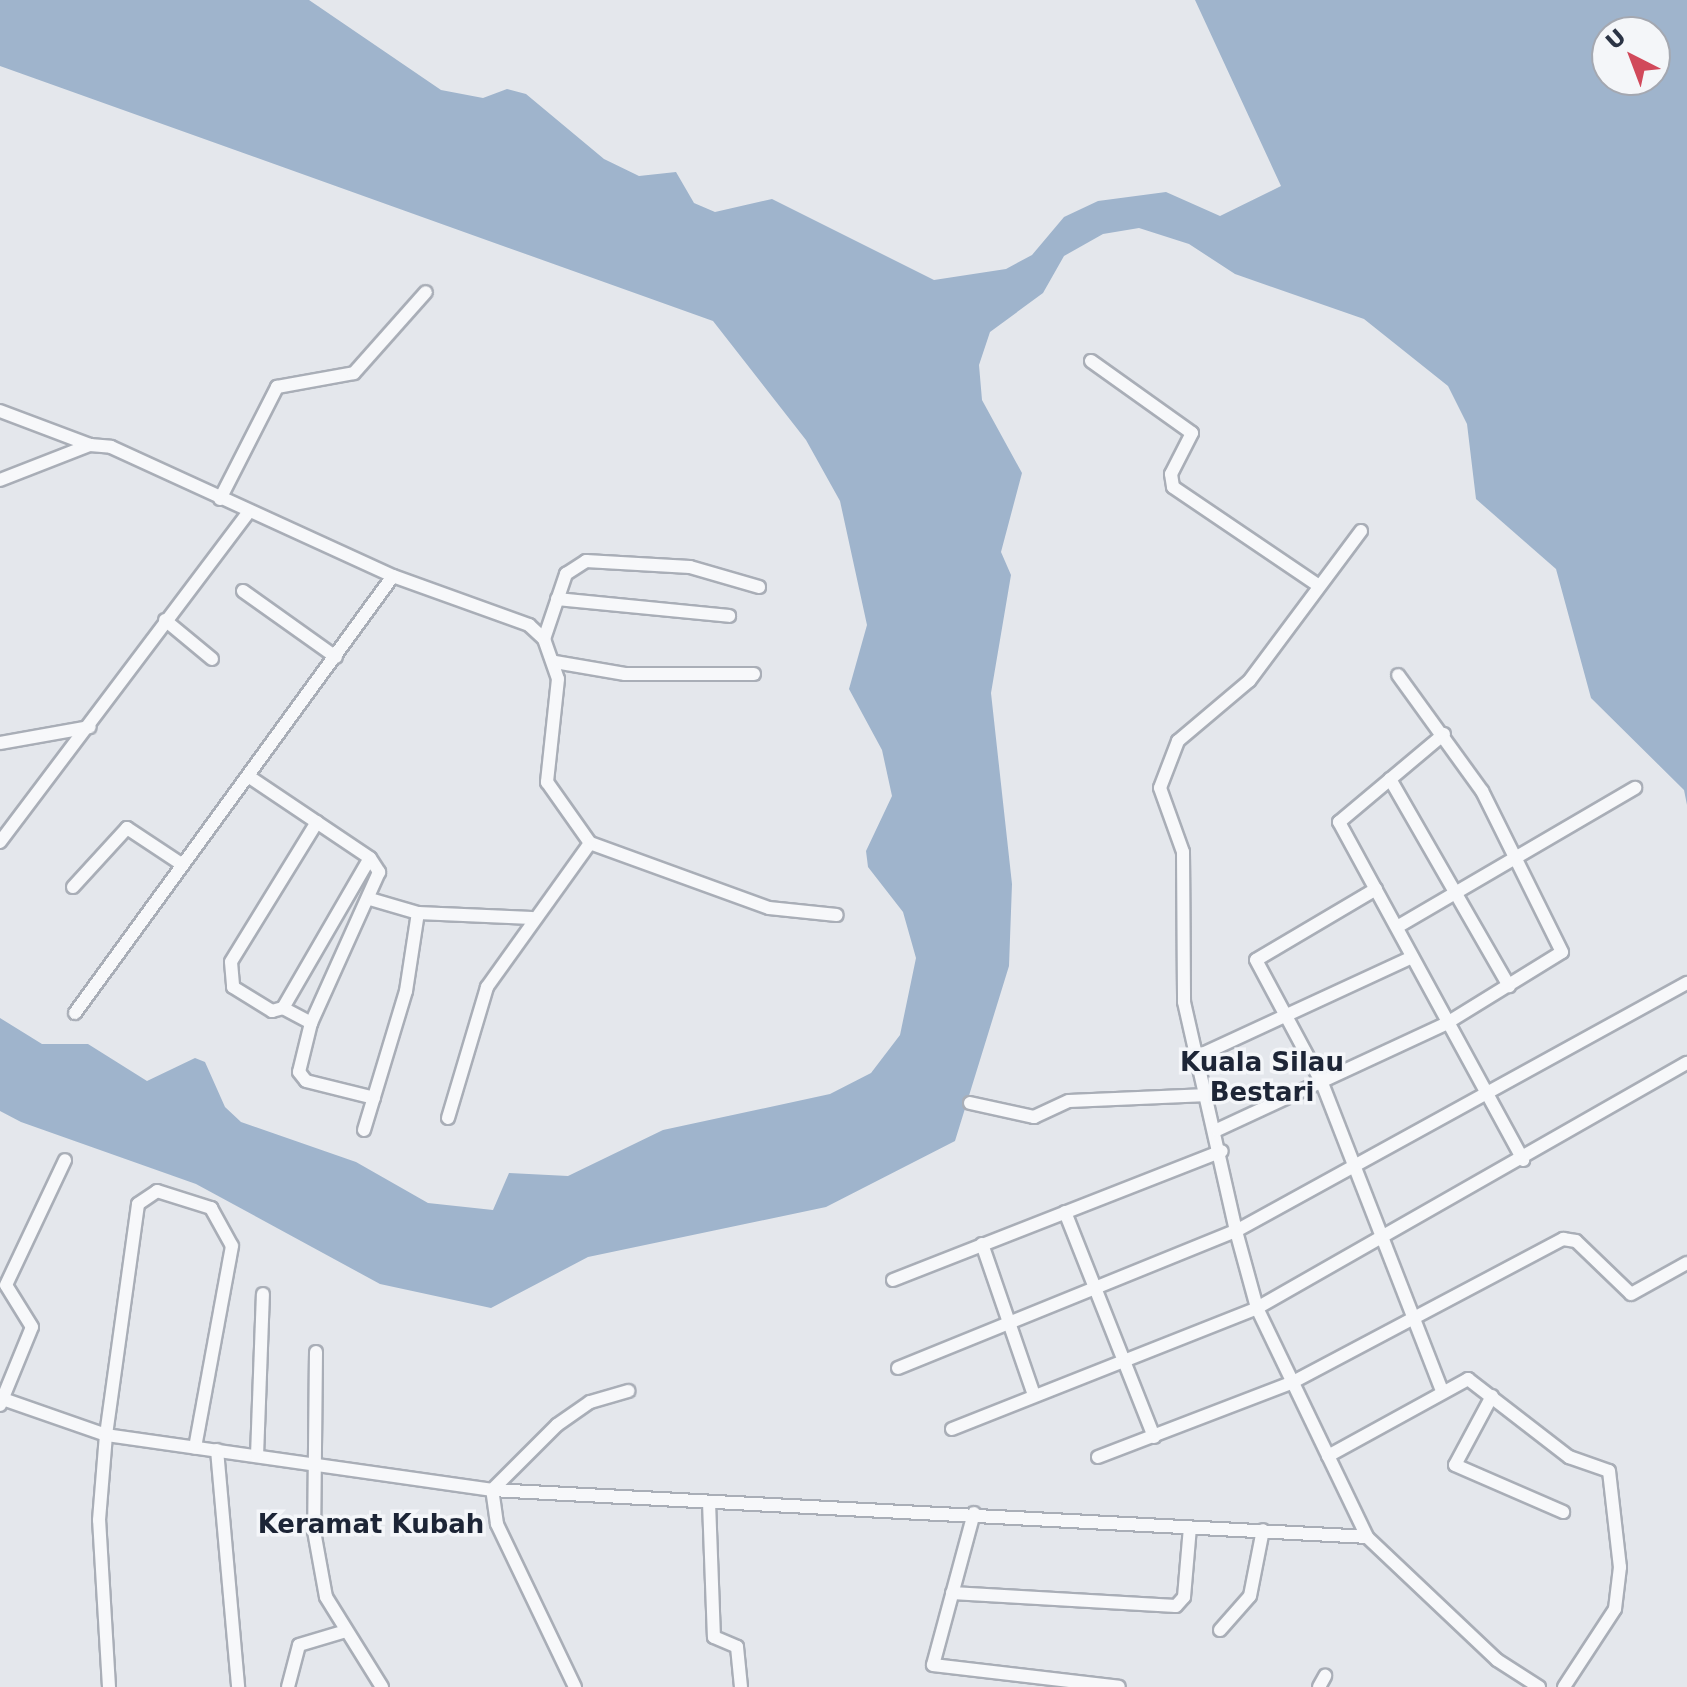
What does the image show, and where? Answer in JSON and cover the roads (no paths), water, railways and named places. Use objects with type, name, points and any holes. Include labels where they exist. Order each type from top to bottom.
[{"type":"street","points":[[220,499],[277,387],[354,373],[426,292]]},
{"type":"street","points":[[1091,361],[1192,433],[1171,474],[1173,487],[1319,586]]},
{"type":"street","points":[[0,411],[90,445],[111,447],[393,576],[498,611],[544,639],[555,662],[547,782],[590,843],[769,908],[837,915]]},
{"type":"street","points":[[0,480],[90,445]]},
{"type":"street","points":[[0,842],[90,727],[165,620],[249,511]]},
{"type":"street","points":[[1361,531],[1249,681],[1178,741],[1162,774],[1164,807],[1183,852],[1181,967],[1196,1057],[1217,1130],[1236,1231],[1257,1308],[1367,1537],[1497,1660],[1539,1687]]},
{"type":"street","points":[[544,639],[566,574],[586,561],[690,567],[759,587]]},
{"type":"street","points":[[75,1013],[393,576]]},
{"type":"street","points":[[243,591],[336,657]]},
{"type":"street","points":[[557,599],[729,616]]},
{"type":"street","points":[[165,620],[212,659]]},
{"type":"street","points":[[555,662],[678,677],[754,674]]},
{"type":"street","points":[[1217,1130],[1447,1023],[1509,986],[1564,946],[1518,854],[1444,734],[1398,675]]},
{"type":"street","points":[[0,743],[90,727]]},
{"type":"street","points":[[1444,734],[1340,819],[1523,1160]]},
{"type":"street","points":[[248,776],[370,858],[380,878],[311,1023],[303,1079],[374,1098]]},
{"type":"street","points":[[1390,779],[1457,890],[1509,986]]},
{"type":"street","points":[[1397,927],[1635,788]]},
{"type":"street","points":[[311,1023],[283,1008],[272,1011],[233,987],[228,975],[317,822]]},
{"type":"street","points":[[73,887],[127,828],[183,865]]},
{"type":"street","points":[[448,1118],[487,987],[532,918],[590,843]]},
{"type":"street","points":[[283,1008],[370,858]]},
{"type":"street","points":[[1376,889],[1257,954],[1285,1018],[1322,1083],[1441,1388]]},
{"type":"street","points":[[370,899],[418,913],[532,918]]},
{"type":"street","points":[[364,1130],[407,985],[418,913]]},
{"type":"street","points":[[1196,1057],[1412,957]]},
{"type":"street","points":[[898,1368],[1236,1231],[1356,1168],[1485,1093],[1687,983]]},
{"type":"street","points":[[952,1429],[1257,1308],[1384,1240],[1687,1063]]},
{"type":"street","points":[[970,1103],[1034,1117],[1069,1101],[1208,1095]]},
{"type":"street","points":[[893,1280],[1222,1151]]},
{"type":"street","points":[[65,1160],[6,1285],[32,1327],[0,1401],[106,1435],[492,1490],[974,1513],[1367,1537]]},
{"type":"street","points":[[109,1687],[99,1520],[106,1435],[138,1204],[157,1191],[211,1208],[232,1246],[195,1448]]},
{"type":"street","points":[[1065,1212],[1154,1437]]},
{"type":"street","points":[[1098,1457],[1293,1382],[1411,1317],[1568,1238],[1631,1294],[1687,1263]]},
{"type":"street","points":[[982,1244],[1034,1395]]},
{"type":"street","points":[[257,1456],[263,1294]]},
{"type":"street","points":[[316,1352],[313,1464],[326,1597],[382,1687]]},
{"type":"street","points":[[1328,1456],[1441,1388],[1468,1379],[1569,1457],[1606,1468],[1612,1478],[1620,1567],[1615,1609],[1564,1687]]},
{"type":"street","points":[[492,1490],[557,1425],[590,1402],[628,1391]]},
{"type":"street","points":[[1492,1396],[1455,1465],[1563,1512]]},
{"type":"street","points":[[217,1450],[238,1687]]},
{"type":"street","points":[[492,1490],[497,1524],[575,1687]]},
{"type":"street","points":[[709,1502],[714,1637],[737,1647],[741,1687]]},
{"type":"street","points":[[974,1513],[933,1665],[1119,1687]]},
{"type":"street","points":[[952,1593],[1176,1606],[1184,1597],[1190,1527]]},
{"type":"street","points":[[1220,1630],[1250,1596],[1263,1530]]},
{"type":"street","points":[[288,1687],[299,1645],[346,1631]]},
{"type":"water","points":[[0,0],[309,0],[441,90],[483,98],[507,89],[526,94],[604,159],[639,176],[676,172],[694,203],[715,212],[772,199],[934,280],[1006,269],[1032,255],[1064,217],[1098,201],[1166,192],[1220,216],[1281,186],[1195,0],[1687,0],[1687,805],[1684,790],[1591,698],[1556,569],[1476,499],[1467,424],[1448,386],[1364,319],[1235,274],[1189,244],[1139,228],[1103,234],[1064,256],[1043,293],[990,332],[979,365],[982,400],[1022,473],[1001,552],[1011,575],[991,693],[1012,884],[1009,966],[955,1141],[826,1207],[588,1257],[491,1308],[380,1284],[196,1184],[21,1122],[0,1111],[0,1018],[42,1044],[88,1044],[147,1081],[195,1058],[205,1062],[225,1107],[241,1122],[356,1162],[428,1203],[493,1210],[509,1173],[568,1176],[663,1130],[830,1094],[871,1073],[900,1035],[916,958],[903,912],[868,867],[866,851],[892,796],[882,750],[849,689],[867,625],[840,501],[806,440],[713,321],[0,66]]},
{"type":"district","name":"Kuala Silau Bestari","points":[[1262,1078]]},
{"type":"district","name":"Keramat Kubah","points":[[371,1525]]}]
